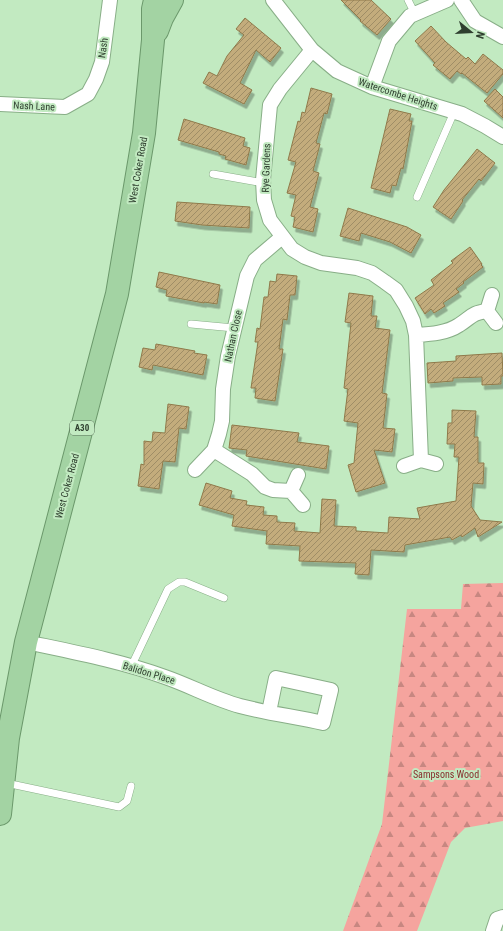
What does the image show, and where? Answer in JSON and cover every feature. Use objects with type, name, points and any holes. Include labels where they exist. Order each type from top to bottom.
[{"type":"highway","name":"West Coker Road","points":[[0,814],[8,738],[26,642],[117,294],[144,133],[153,40],[153,9],[155,0]]},
{"type":"highway","name":"West Coker Road","points":[[153,40],[162,18],[172,0]]},
{"type":"street","name":"Nash","points":[[88,94],[96,79],[102,62],[110,0]]},
{"type":"street","name":"Watercombe Heights","points":[[273,0],[312,50],[337,71],[372,88],[462,114],[503,137]]},
{"type":"street","points":[[372,88],[389,41],[410,16],[447,0]]},
{"type":"street","points":[[461,0],[475,21],[503,37]]},
{"type":"street","name":"Rye Gardens","points":[[312,50],[270,105],[264,200],[270,220],[292,249],[305,257],[321,263],[357,268],[372,273],[396,290],[406,306],[416,335],[420,460]]},
{"type":"street","name":"Nash Lane","points":[[0,104],[65,107],[88,94]]},
{"type":"street","name":"Nathan Close","points":[[195,470],[214,450],[219,434],[222,421],[223,389],[228,356],[247,276],[255,260],[282,237]]},
{"type":"street","points":[[487,311],[492,295]]},
{"type":"street","points":[[416,335],[434,334],[448,330],[459,325],[476,312],[487,311]]},
{"type":"street","points":[[487,311],[496,323]]},
{"type":"street","points":[[214,450],[252,474],[265,487],[273,490],[291,491],[303,505]]},
{"type":"street","points":[[404,466],[420,460],[436,464]]},
{"type":"street","points":[[291,491],[298,475]]},
{"type":"street","name":"Balidon Place","points":[[26,642],[167,677],[207,694],[239,705],[269,712],[323,723],[331,690],[276,678],[269,712]]},
{"type":"street","points":[[493,931],[497,919],[503,917]]},
{"type":"lane","points":[[408,0],[415,14]]},
{"type":"lane","points":[[417,197],[454,112]]},
{"type":"lane","points":[[213,174],[264,183]]},
{"type":"lane","points":[[191,324],[234,328]]},
{"type":"lane","points":[[131,667],[168,589],[179,582],[185,582],[224,598]]},
{"type":"lane","points":[[3,783],[119,807],[127,801],[132,786]]},
{"type":"green space","name":"Sampsons Wood","points":[[503,583],[503,821],[465,828],[451,842],[417,931],[343,931],[382,824],[407,609],[461,609],[463,584]]},
{"type":"building","points":[[341,0],[371,0],[391,19],[377,35],[360,21],[361,20]]},
{"type":"building","points":[[245,18],[281,48],[270,62],[256,50],[240,83],[252,90],[244,104],[203,83],[209,72],[217,76],[227,56],[244,35],[236,29]]},
{"type":"building","points":[[431,26],[446,42],[466,59],[468,57],[475,64],[483,54],[503,70],[503,74],[487,93],[462,73],[461,74],[457,71],[450,79],[433,65],[435,63],[415,41]]},
{"type":"building","points":[[311,88],[332,94],[327,114],[324,113],[316,143],[320,144],[313,171],[319,173],[310,207],[318,209],[313,232],[293,227],[295,217],[291,216],[296,195],[287,193],[296,162],[288,160],[298,121],[300,122],[302,112],[305,113]]},
{"type":"building","points":[[495,89],[503,97],[503,118],[484,101]]},
{"type":"building","points":[[390,109],[411,114],[409,121],[412,121],[403,169],[401,168],[396,186],[392,185],[390,193],[371,188]]},
{"type":"building","points":[[184,119],[245,138],[243,146],[250,148],[246,165],[225,159],[226,156],[219,154],[219,152],[178,140]]},
{"type":"building","points":[[477,149],[495,163],[481,181],[479,179],[462,200],[463,201],[451,219],[433,207],[444,190]]},
{"type":"building","points":[[177,202],[250,207],[249,228],[202,225],[175,221]]},
{"type":"building","points":[[348,208],[407,227],[421,235],[411,253],[390,242],[361,233],[359,241],[340,236]]},
{"type":"building","points":[[470,247],[483,267],[456,289],[459,292],[443,303],[445,306],[434,313],[431,309],[425,314],[415,298],[434,285],[431,280],[453,263],[451,261]]},
{"type":"building","points":[[159,272],[220,285],[217,304],[166,296],[167,290],[156,287]]},
{"type":"building","points":[[277,274],[297,276],[295,295],[290,295],[287,320],[283,319],[279,349],[283,349],[275,401],[255,398],[256,388],[251,388],[258,342],[255,342],[257,328],[260,329],[264,297],[268,297],[270,281],[276,282]]},
{"type":"building","points":[[349,293],[373,296],[371,316],[377,316],[375,328],[390,330],[382,393],[387,394],[383,428],[395,429],[392,452],[374,450],[385,483],[356,492],[348,465],[354,463],[358,423],[344,421],[348,389],[344,388],[351,323],[345,322]]},
{"type":"building","points":[[156,344],[195,351],[194,353],[207,355],[203,375],[153,365],[152,370],[139,367],[143,348],[155,350]]},
{"type":"building","points":[[502,353],[503,376],[501,376],[501,384],[482,385],[482,377],[453,378],[453,381],[428,383],[427,363],[456,361],[456,356]]},
{"type":"building","points":[[168,404],[189,407],[186,429],[179,428],[175,462],[163,461],[159,489],[138,486],[141,464],[144,465],[144,441],[152,442],[153,432],[165,433]]},
{"type":"building","points":[[452,410],[476,411],[474,437],[478,437],[478,463],[484,463],[483,484],[473,483],[471,506],[480,520],[502,522],[478,537],[475,528],[462,537],[461,535],[452,540],[450,537],[405,545],[404,552],[371,550],[369,575],[355,574],[356,563],[299,561],[300,546],[266,544],[267,531],[232,526],[234,515],[199,505],[206,483],[232,491],[230,498],[247,501],[246,505],[264,507],[263,515],[277,516],[277,522],[295,523],[294,531],[320,533],[322,499],[336,500],[334,526],[356,527],[356,531],[388,533],[389,517],[420,519],[417,508],[456,501],[459,457],[454,457],[455,444],[447,444],[448,423],[452,423]]},
{"type":"building","points":[[232,425],[299,433],[297,442],[329,446],[326,469],[246,456],[247,450],[229,448]]}]
